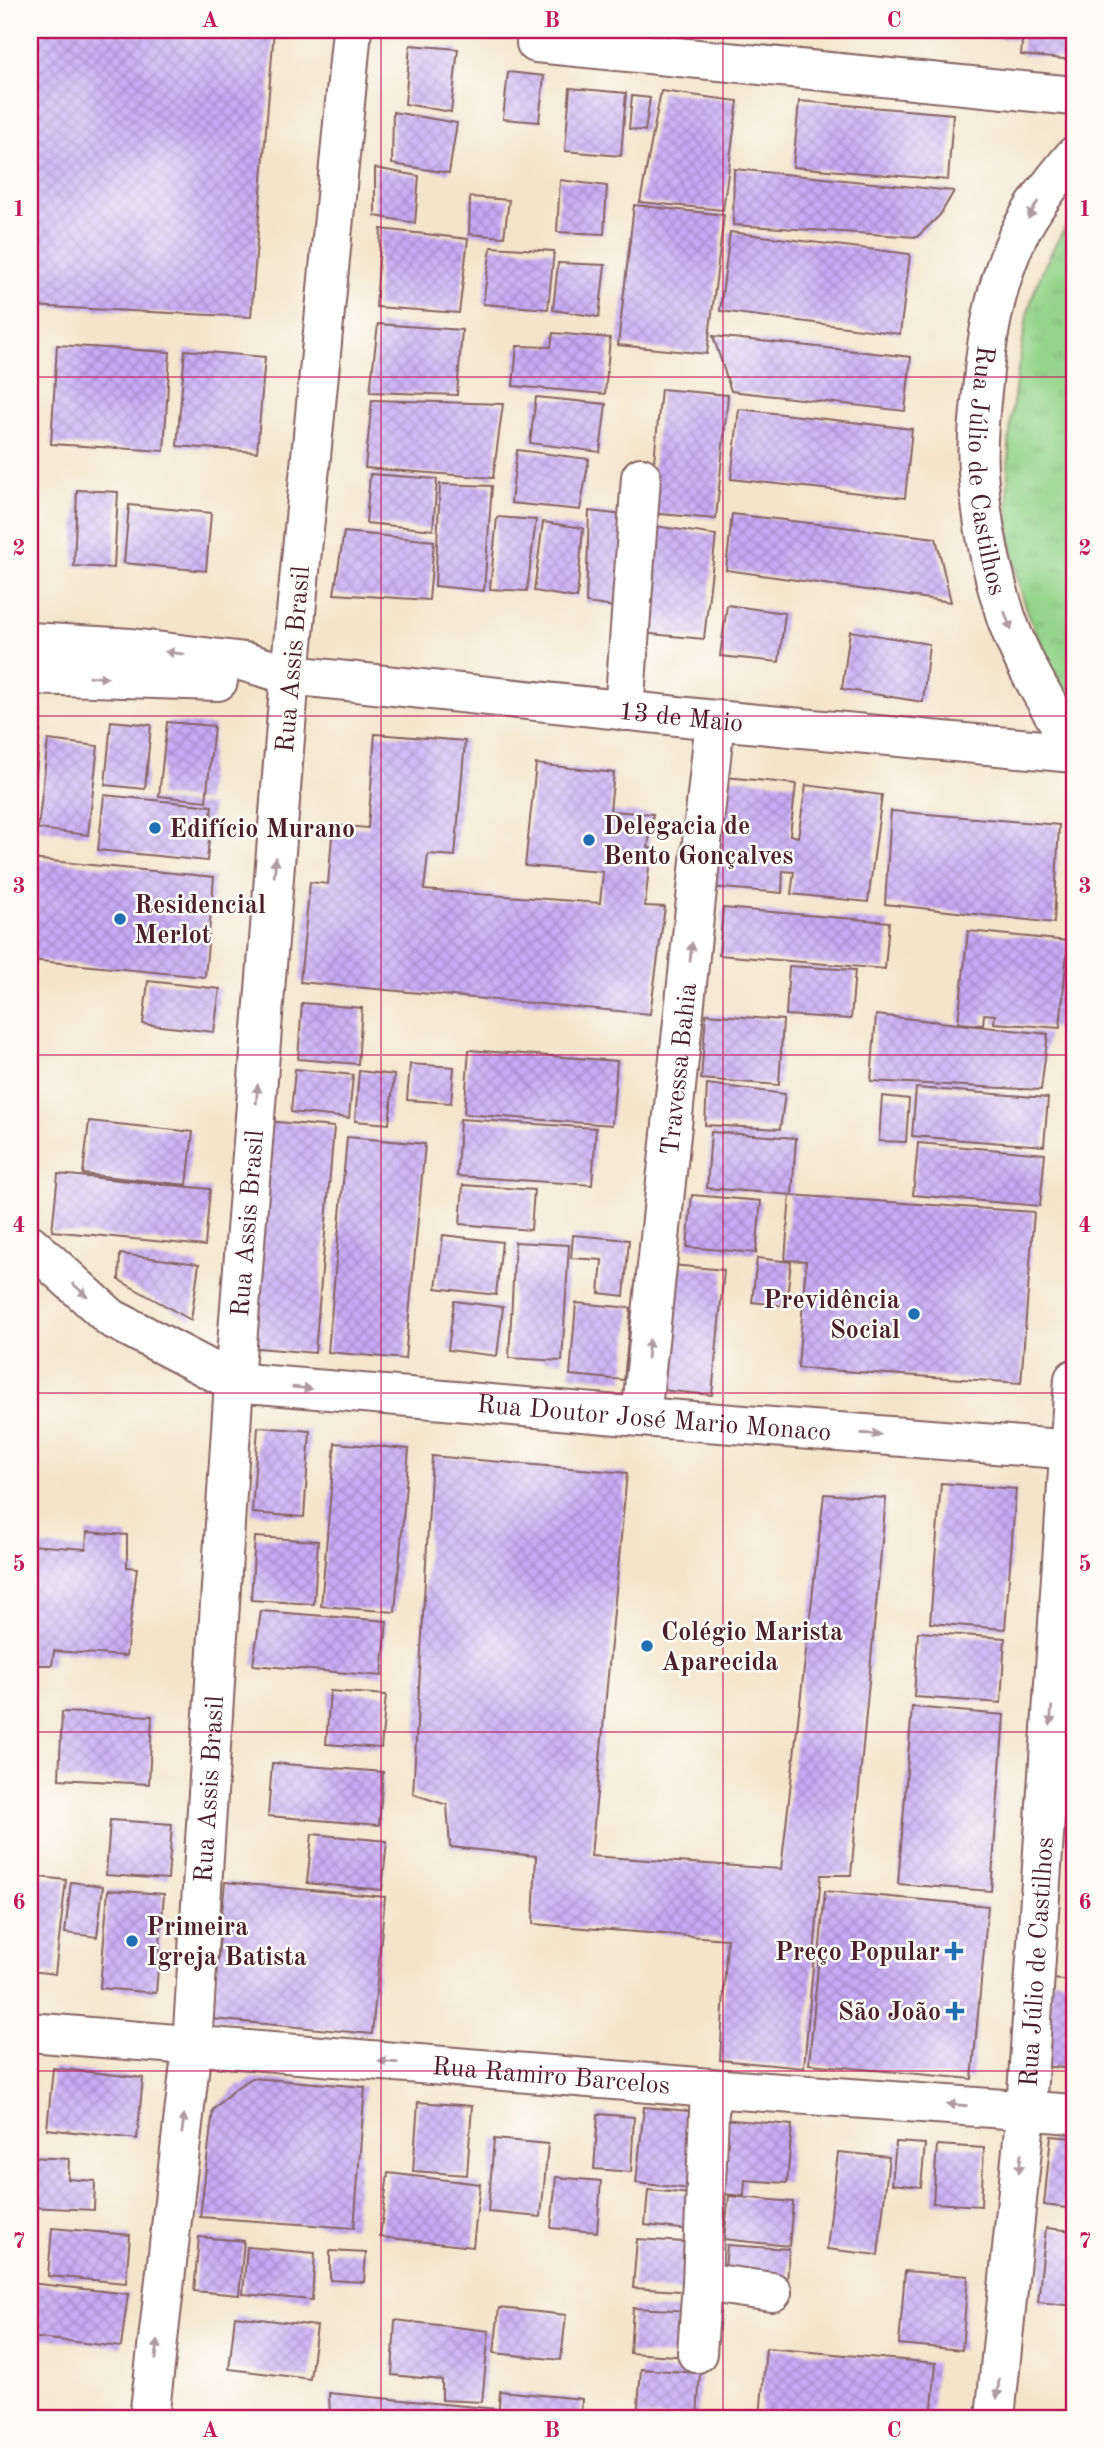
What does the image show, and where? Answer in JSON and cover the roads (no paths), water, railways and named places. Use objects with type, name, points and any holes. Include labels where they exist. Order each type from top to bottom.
[{"type":"main road","name":"Rua Assis Brasil","points":[[149,2418],[192,2046],[234,1382],[290,675],[352,30]]},
{"type":"main road","points":[[537,44],[1074,96]]},
{"type":"main road","name":"Rua Júlio de Castilhos","points":[[1074,156],[1040,197],[1017,238],[999,282],[987,340],[979,417],[978,470],[985,530],[1007,618],[1025,662],[1074,751]]},
{"type":"main road","points":[[624,711],[641,477]]},
{"type":"main road","name":"13 de Maio","points":[[30,642],[131,648],[246,662],[290,675],[624,711],[1074,751]]},
{"type":"main road","name":"13 de Maio","points":[[30,675],[244,681],[290,675]]},
{"type":"main road","name":"Travessa Bahia","points":[[641,1417],[715,720]]},
{"type":"main road","points":[[30,1244],[111,1318],[234,1382]]},
{"type":"main road","name":"Rua Júlio de Castilhos","points":[[995,2418],[1026,2110],[1074,1379]]},
{"type":"main road","name":"Rua Doutor José Mario Monaco","points":[[234,1382],[1071,1450]]},
{"type":"main road","name":"Rua Ramiro Barcelos","points":[[30,2032],[710,2088],[1074,2114]]},
{"type":"main road","points":[[697,2353],[710,2088]]},
{"type":"main road","points":[[702,2282],[772,2292]]},
{"type":"place","name":"Edifício Murano","points":[[155,828]]},
{"type":"place","name":"Delegacia de Bento Gonçalves","points":[[589,840]]},
{"type":"place","name":"Residencial Merlot","points":[[120,919]]},
{"type":"place","name":"Previdência Social","points":[[914,1314]]},
{"type":"place","name":"Colégio Marista Aparecida","points":[[647,1646]]},
{"type":"place","name":"Primeira Igreja Batista","points":[[132,1941]]},
{"type":"place","name":"Preço Popular","points":[[954,1951]]},
{"type":"place","name":"São João","points":[[955,2011]]}]
